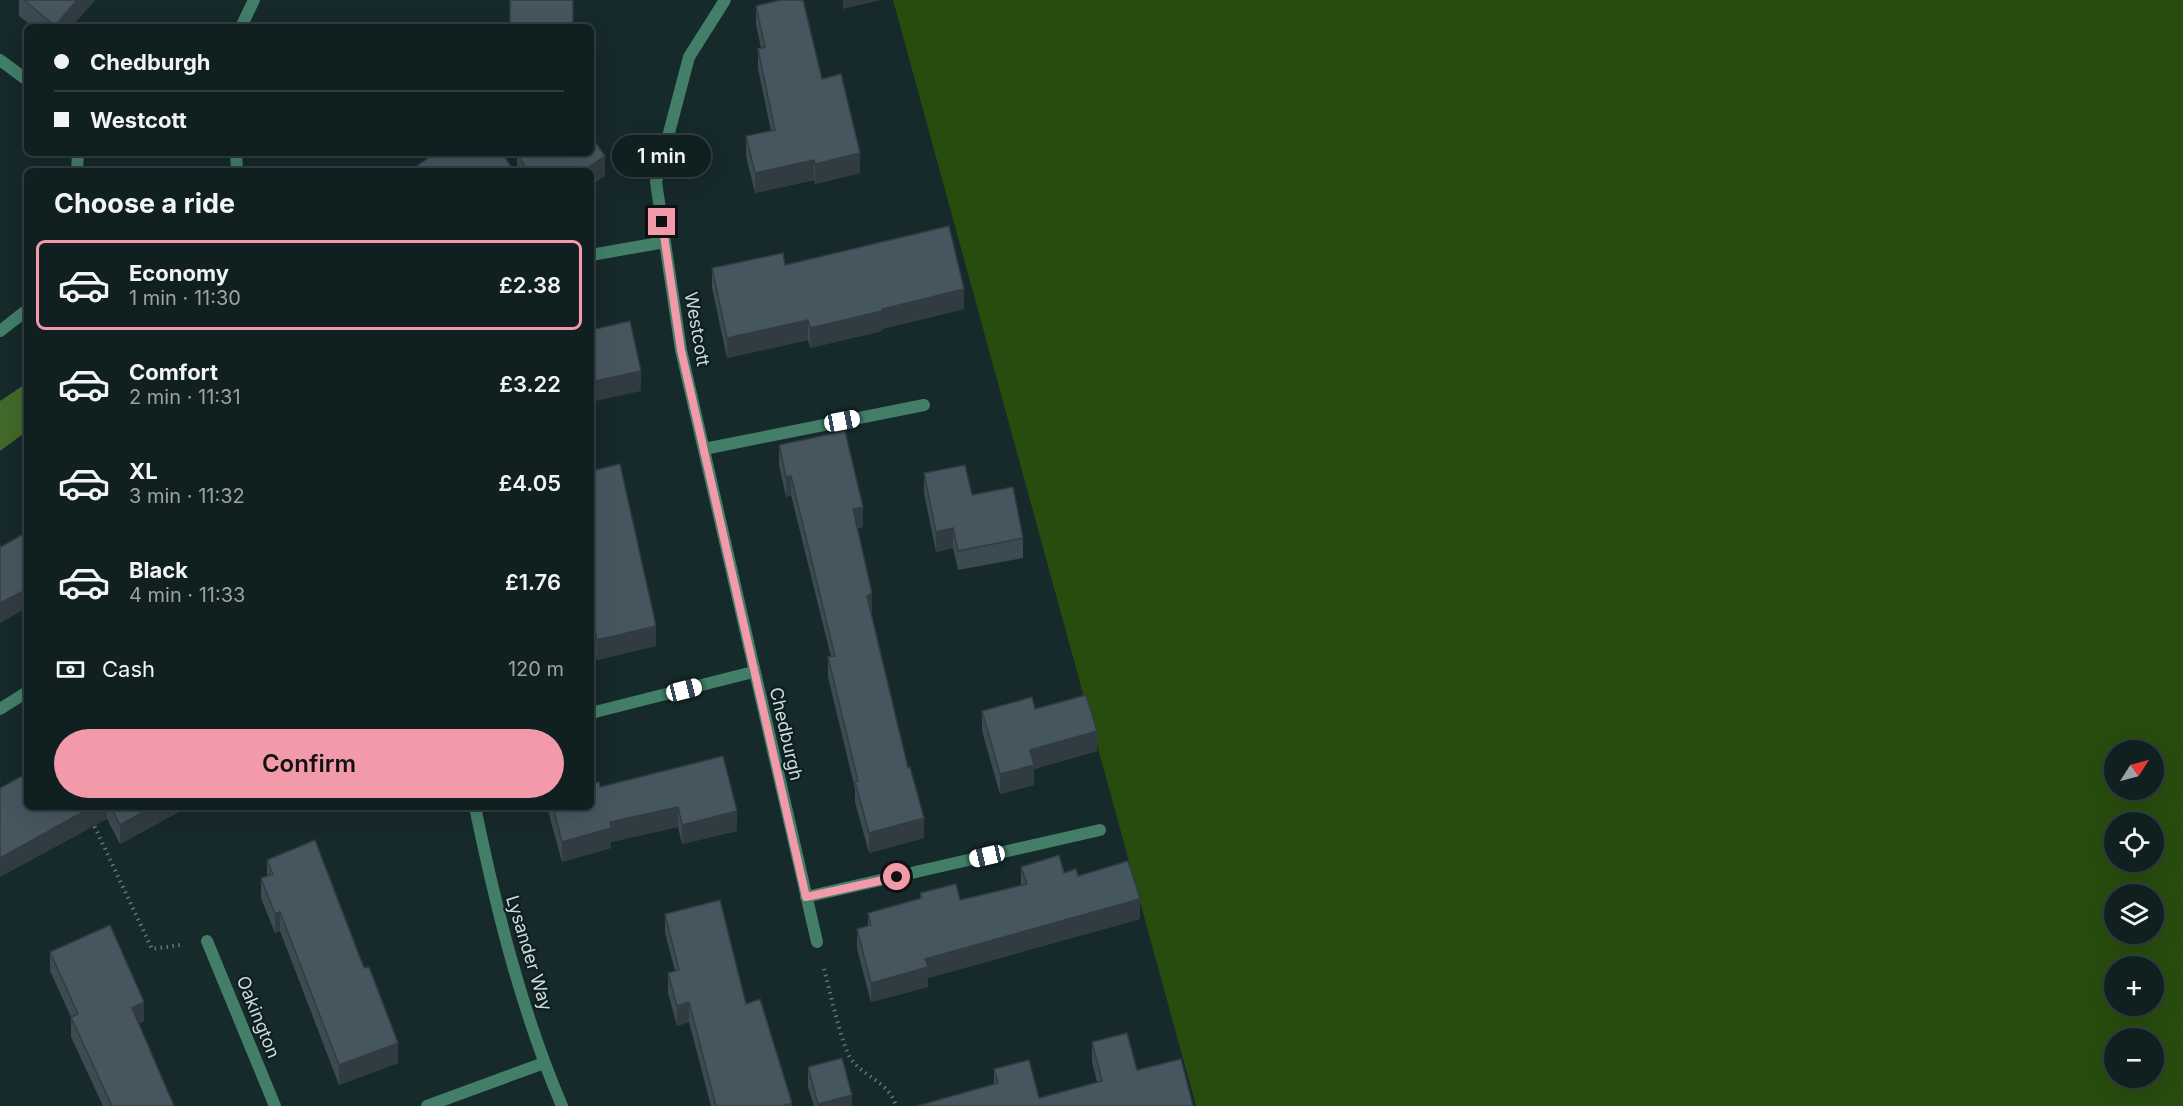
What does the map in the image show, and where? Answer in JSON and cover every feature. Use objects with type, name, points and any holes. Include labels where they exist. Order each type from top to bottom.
[{"type":"street","points":[[242,24],[254,0]]},
{"type":"street","name":"Westcott","points":[[725,0],[689,57],[656,182],[681,350],[753,672]]},
{"type":"street","points":[[0,60],[24,78]]},
{"type":"street","points":[[594,254],[665,242]]},
{"type":"street","points":[[0,331],[24,312]]},
{"type":"street","points":[[704,449],[924,405]]},
{"type":"street","name":"Chedburgh","points":[[594,712],[753,672],[817,942]]},
{"type":"street","points":[[0,709],[24,694]]},
{"type":"street","name":"Lysander Way","points":[[476,810],[494,898],[544,1063],[562,1106]]},
{"type":"street","points":[[806,897],[1100,830]]},
{"type":"street","name":"Oakington","points":[[207,941],[275,1106]]},
{"type":"street","points":[[427,1106],[544,1063]]},
{"type":"path","points":[[90,817],[152,949],[207,941]]},
{"type":"path","points":[[817,942],[850,1058],[861,1070],[883,1084],[894,1098],[896,1106]]},
{"type":"green space","points":[[893,0],[2183,0],[2183,1106],[1196,1106]]},
{"type":"green space","points":[[24,385],[24,433],[0,451],[0,401]]},
{"type":"building","points":[[24,0],[77,0],[57,24],[53,24]]},
{"type":"building","points":[[510,0],[573,0],[573,24],[510,24]]},
{"type":"building","points":[[781,0],[803,0],[822,79],[841,74],[860,153],[815,164],[814,160],[755,173],[746,136],[775,130],[758,49],[765,47],[756,6]]},
{"type":"building","points":[[594,140],[605,156],[587,168],[526,168],[518,156],[594,156]]},
{"type":"building","points":[[432,156],[504,156],[512,168],[414,168]]},
{"type":"building","points":[[949,226],[964,289],[810,328],[808,320],[727,338],[712,268],[783,253],[785,265]]},
{"type":"building","points":[[630,321],[641,371],[594,381],[594,329]]},
{"type":"building","points":[[845,431],[863,507],[853,509],[872,593],[867,596],[908,768],[910,767],[924,818],[869,833],[855,782],[858,781],[828,657],[835,656],[791,476],[786,477],[779,445]]},
{"type":"building","points":[[620,464],[656,626],[597,640],[594,626],[594,470]]},
{"type":"building","points":[[965,465],[972,495],[1013,487],[1023,538],[958,551],[953,528],[936,532],[924,473]]},
{"type":"building","points":[[24,534],[24,591],[0,603],[0,545],[1,547]]},
{"type":"building","points":[[1086,695],[1097,731],[1030,750],[1034,765],[1000,774],[982,711],[1032,697],[1035,709]]},
{"type":"building","points":[[723,756],[737,811],[682,825],[678,807],[610,822],[611,828],[562,842],[554,810],[594,810],[594,783],[599,782],[600,787]]},
{"type":"building","points":[[24,775],[24,810],[87,810],[0,858],[0,788]]},
{"type":"building","points":[[112,810],[147,810],[120,825]]},
{"type":"building","points":[[315,840],[364,968],[369,967],[398,1043],[339,1065],[280,912],[275,914],[261,878],[273,874],[267,860]]},
{"type":"building","points":[[1059,855],[1064,873],[1076,869],[1078,876],[1128,861],[1140,899],[925,959],[928,967],[871,983],[857,929],[871,925],[868,913],[922,898],[920,893],[956,884],[960,900],[1027,884],[1021,867]]},
{"type":"building","points":[[720,900],[746,1004],[760,999],[792,1103],[783,1106],[716,1106],[689,1002],[677,1006],[668,973],[679,970],[665,914]]},
{"type":"building","points":[[110,925],[144,1002],[132,1008],[174,1106],[112,1106],[71,1017],[78,1014],[50,952]]},
{"type":"building","points":[[1127,1033],[1137,1070],[1181,1059],[1193,1106],[917,1106],[998,1083],[994,1069],[1029,1060],[1039,1098],[1102,1081],[1092,1042]]},
{"type":"building","points":[[842,1058],[852,1095],[818,1104],[808,1067]]},
{"type":"route","points":[[662,222],[681,350],[806,897],[897,877]]}]
